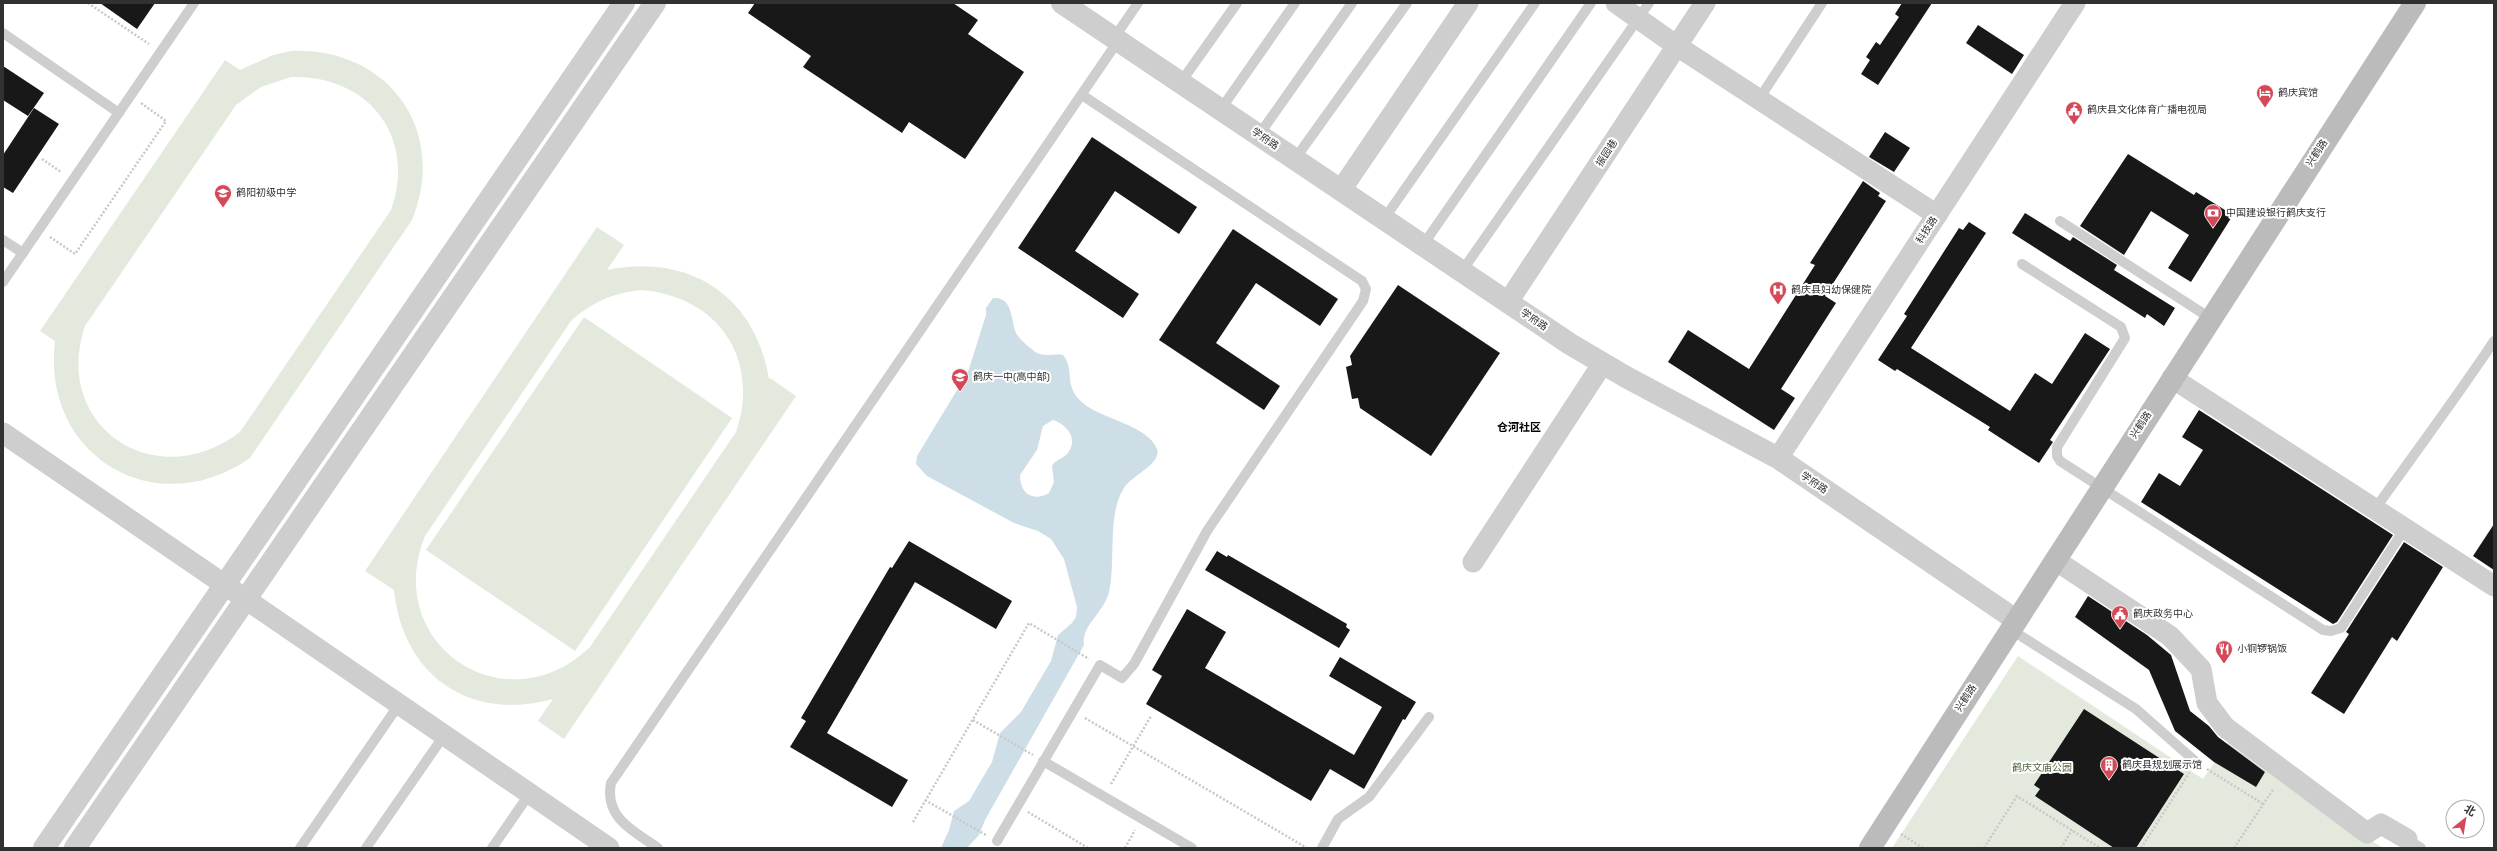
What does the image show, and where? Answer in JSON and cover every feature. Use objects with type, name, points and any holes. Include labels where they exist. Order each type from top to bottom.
[{"type":"main road","name":"兴鹤路","points":[[1870,848],[2210,318],[2415,3]]},
{"type":"street","points":[[44,848],[624,3]]},
{"type":"street","points":[[75,848],[655,3]]},
{"type":"street","name":"学府路","points":[[1062,3],[1508,302],[1603,363],[1778,458],[2013,625]]},
{"type":"street","points":[[1341,190],[1468,3]]},
{"type":"street","points":[[1616,3],[1643,11],[1677,46],[1937,215]]},
{"type":"street","name":"振园巷","points":[[1508,302],[1705,3]]},
{"type":"street","name":"科技路","points":[[1778,458],[2075,3]]},
{"type":"street","points":[[1473,562],[1603,363]]},
{"type":"street","points":[[2172,378],[2494,586]]},
{"type":"street","points":[[3,433],[400,703],[609,848]]},
{"type":"street","points":[[2055,560],[2170,636],[2201,669],[2207,704],[2226,727],[2284,773],[2367,833],[2381,824],[2414,844]]},
{"type":"lane","points":[[3,282],[194,3]]},
{"type":"lane","points":[[658,848],[620,822],[614,814],[609,798],[611,783],[1082,95],[1138,3]]},
{"type":"lane","points":[[1181,82],[1237,3]]},
{"type":"lane","points":[[1221,109],[1295,3]]},
{"type":"lane","points":[[1259,135],[1352,3]]},
{"type":"lane","points":[[1295,159],[1407,3]]},
{"type":"lane","points":[[1384,219],[1535,3]]},
{"type":"lane","points":[[1423,245],[1591,3]]},
{"type":"lane","points":[[1759,99],[1822,3]]},
{"type":"lane","points":[[1462,271],[1643,11]]},
{"type":"lane","points":[[3,33],[119,113]]},
{"type":"lane","points":[[997,841],[1017,806],[1040,759],[1073,711],[1100,665],[1122,678],[1134,664],[1207,531],[1363,301],[1366,289],[1362,281],[1082,95]]},
{"type":"lane","points":[[2060,221],[2210,318]]},
{"type":"lane","points":[[3,240],[23,253]]},
{"type":"lane","points":[[2022,264],[2121,327],[2125,338],[2057,447],[2057,456],[2060,461],[2323,630],[2331,631],[2341,628],[2405,528]]},
{"type":"lane","points":[[2375,509],[2429,432],[2447,410],[2494,341]]},
{"type":"lane","points":[[2013,625],[2136,709],[2196,762]]},
{"type":"lane","points":[[300,848],[400,703]]},
{"type":"lane","points":[[1322,848],[1338,820],[1369,797],[1429,717]]},
{"type":"lane","points":[[366,848],[445,734]]},
{"type":"lane","points":[[1040,759],[1192,848]]},
{"type":"lane","points":[[492,848],[530,793]]},
{"type":"path","points":[[88,3],[160,52]]},
{"type":"path","points":[[39,229],[75,254],[166,121],[130,96]]},
{"type":"path","points":[[42,159],[73,180]]},
{"type":"path","points":[[913,822],[1029,623],[1091,660]]},
{"type":"path","points":[[1073,711],[1306,848]]},
{"type":"path","points":[[1104,797],[1151,716]]},
{"type":"path","points":[[973,720],[1040,759]]},
{"type":"path","points":[[2141,848],[2196,762],[2263,804]]},
{"type":"path","points":[[2234,848],[2284,773]]},
{"type":"path","points":[[1984,848],[2017,796],[2100,848]]},
{"type":"path","points":[[926,800],[987,836]]},
{"type":"path","points":[[1017,806],[1088,848]]},
{"type":"path","points":[[1125,848],[1142,819]]},
{"type":"path","points":[[1885,824],[1923,848]]},
{"type":"path","points":[[2061,848],[2072,830]]},
{"type":"green space","points":[[291,51],[325,53],[356,63],[381,79],[401,100],[415,125],[422,155],[421,186],[412,220],[250,458],[214,477],[178,484],[143,480],[112,467],[86,446],[66,417],[56,382],[55,341],[40,331],[225,60],[240,70],[273,55]],"holes":[[[291,77],[319,79],[343,87],[364,99],[380,115],[391,135],[397,158],[397,183],[391,210],[240,432],[208,450],[176,457],[146,453],[119,441],[97,421],[83,394],[78,362],[85,326],[236,105],[261,87]]]},
{"type":"green space","points":[[597,227],[624,245],[607,270],[637,266],[665,268],[691,275],[714,287],[733,303],[749,324],[761,350],[769,379],[770,378],[796,396],[564,739],[538,721],[553,699],[523,704],[494,704],[469,697],[446,685],[426,668],[411,647],[400,620],[394,590],[365,571]],"holes":[[[641,290],[668,295],[692,304],[711,318],[727,336],[737,357],[743,380],[742,405],[736,432],[590,647],[557,670],[523,679],[489,676],[460,662],[436,640],[420,610],[416,575],[425,536],[571,321],[595,304],[621,293]]]},
{"type":"green space","points":[[584,317],[732,418],[575,651],[426,550]]},
{"type":"green space","name":"鹤庆文庙公园","points":[[2018,656],[2203,779],[2229,741],[2349,827],[2383,848],[1892,848]]},
{"type":"shaded area","points":[[993,298],[1000,298],[1004,301],[1010,310],[1016,333],[1024,343],[1037,353],[1044,355],[1063,355],[1069,367],[1073,390],[1083,403],[1091,409],[1144,434],[1152,441],[1157,449],[1157,454],[1151,465],[1128,483],[1119,498],[1115,511],[1109,592],[1103,606],[1086,631],[1084,645],[985,820],[979,835],[967,848],[941,848],[949,830],[954,811],[969,801],[992,762],[1000,733],[1021,712],[1051,661],[1058,635],[1072,623],[1076,617],[1077,607],[1064,559],[1051,539],[1038,531],[1014,523],[927,476],[916,464],[917,456],[968,372],[986,315],[986,308]],"holes":[[[1053,420],[1067,429],[1072,438],[1070,449],[1067,454],[1055,462],[1052,466],[1054,482],[1049,493],[1038,497],[1033,496],[1028,494],[1022,487],[1020,475],[1037,450],[1043,426]]]},
{"type":"building","points":[[100,3],[155,3],[137,29]]},
{"type":"building","points":[[755,3],[953,3],[978,20],[968,34],[1024,72],[965,159],[909,122],[902,133],[803,67],[811,56],[748,13]]},
{"type":"building","points":[[1902,3],[1932,3],[1878,85],[1861,74],[1870,60],[1866,57],[1876,42],[1880,45],[1899,17],[1895,14]]},
{"type":"building","points":[[1978,25],[2024,55],[2012,74],[1966,43]]},
{"type":"building","points":[[3,66],[44,93],[28,116],[3,100]]},
{"type":"building","points":[[34,108],[59,124],[13,193],[3,187],[3,155]]},
{"type":"building","points":[[1885,132],[1910,148],[1894,172],[1869,157]]},
{"type":"building","points":[[1092,137],[1197,207],[1179,234],[1115,191],[1075,251],[1139,294],[1123,318],[1018,248]]},
{"type":"building","points":[[2128,154],[2194,195],[2196,192],[2233,215],[2191,282],[2168,268],[2189,235],[2151,211],[2124,255],[2080,226]]},
{"type":"building","points":[[1863,181],[1880,193],[1878,196],[1886,201],[1825,296],[1836,303],[1781,389],[1795,398],[1774,430],[1668,362],[1688,330],[1749,369],[1815,265],[1810,263]]},
{"type":"building","points":[[2025,213],[2070,241],[2073,237],[2117,265],[2114,270],[2175,308],[2164,326],[2147,314],[2145,318],[2012,233]]},
{"type":"building","points":[[1969,222],[1986,233],[1911,348],[2010,411],[2035,373],[2052,384],[2085,333],[2110,349],[2050,440],[2053,442],[2039,463],[1988,430],[1990,427],[1897,369],[1895,371],[1878,360],[1907,316],[1904,314],[1959,228],[1963,230]]},
{"type":"building","points":[[1233,229],[1338,299],[1320,326],[1256,283],[1216,343],[1280,386],[1264,410],[1159,340]]},
{"type":"building","points":[[1398,285],[1500,353],[1431,456],[1360,408],[1358,398],[1352,399],[1346,367],[1352,365],[1350,356]]},
{"type":"building","points":[[2199,410],[2393,535],[2337,622],[2333,624],[2141,502],[2159,473],[2180,486],[2203,450],[2182,437]]},
{"type":"building","points":[[2494,524],[2494,570],[2473,556]]},
{"type":"building","points":[[909,541],[1012,601],[996,629],[915,582],[827,733],[908,780],[892,807],[790,747],[806,721],[801,718],[890,567],[892,568]]},
{"type":"building","points":[[2404,542],[2443,567],[2397,641],[2392,637],[2344,714],[2311,693],[2349,634],[2346,632]]},
{"type":"building","points":[[1217,551],[1227,557],[1228,555],[1347,624],[1346,627],[1350,630],[1339,648],[1205,570]]},
{"type":"building","points":[[2088,596],[2147,635],[2171,655],[2190,711],[2209,726],[2218,737],[2265,772],[2256,787],[2214,762],[2175,731],[2149,670],[2075,617]]},
{"type":"building","points":[[1187,609],[1226,632],[1205,668],[1354,755],[1382,707],[1329,676],[1340,657],[1416,702],[1405,720],[1403,719],[1364,789],[1330,769],[1311,801],[1146,704],[1162,676],[1152,670]]},
{"type":"building","name":"鹤庆县规划展示馆","points":[[2084,709],[2184,774],[2136,848],[2114,848],[2035,796],[2040,789],[2034,785]]},
{"type":"place","name":"鹤庆宾馆","points":[[2265,108]]},
{"type":"place","name":"鹤庆县文化体育广播电视局","points":[[2074,125]]},
{"type":"place","name":"鹤阳初级中学","points":[[223,208]]},
{"type":"place","name":"中国建设银行鹤庆支行","points":[[2213,228]]},
{"type":"place","name":"鹤庆县妇幼保健院","points":[[1778,305]]},
{"type":"place","name":"鹤庆一中(高中部)","points":[[960,392]]},
{"type":"place","name":"鹤庆政务中心","points":[[2120,629]]},
{"type":"place","name":"小铜锣锅饭","points":[[2224,664]]},
{"type":"place","name":"鹤庆县规划展示馆","points":[[2109,780]]},
{"type":"district","name":"仓河社区","points":[[1519,427]]}]
